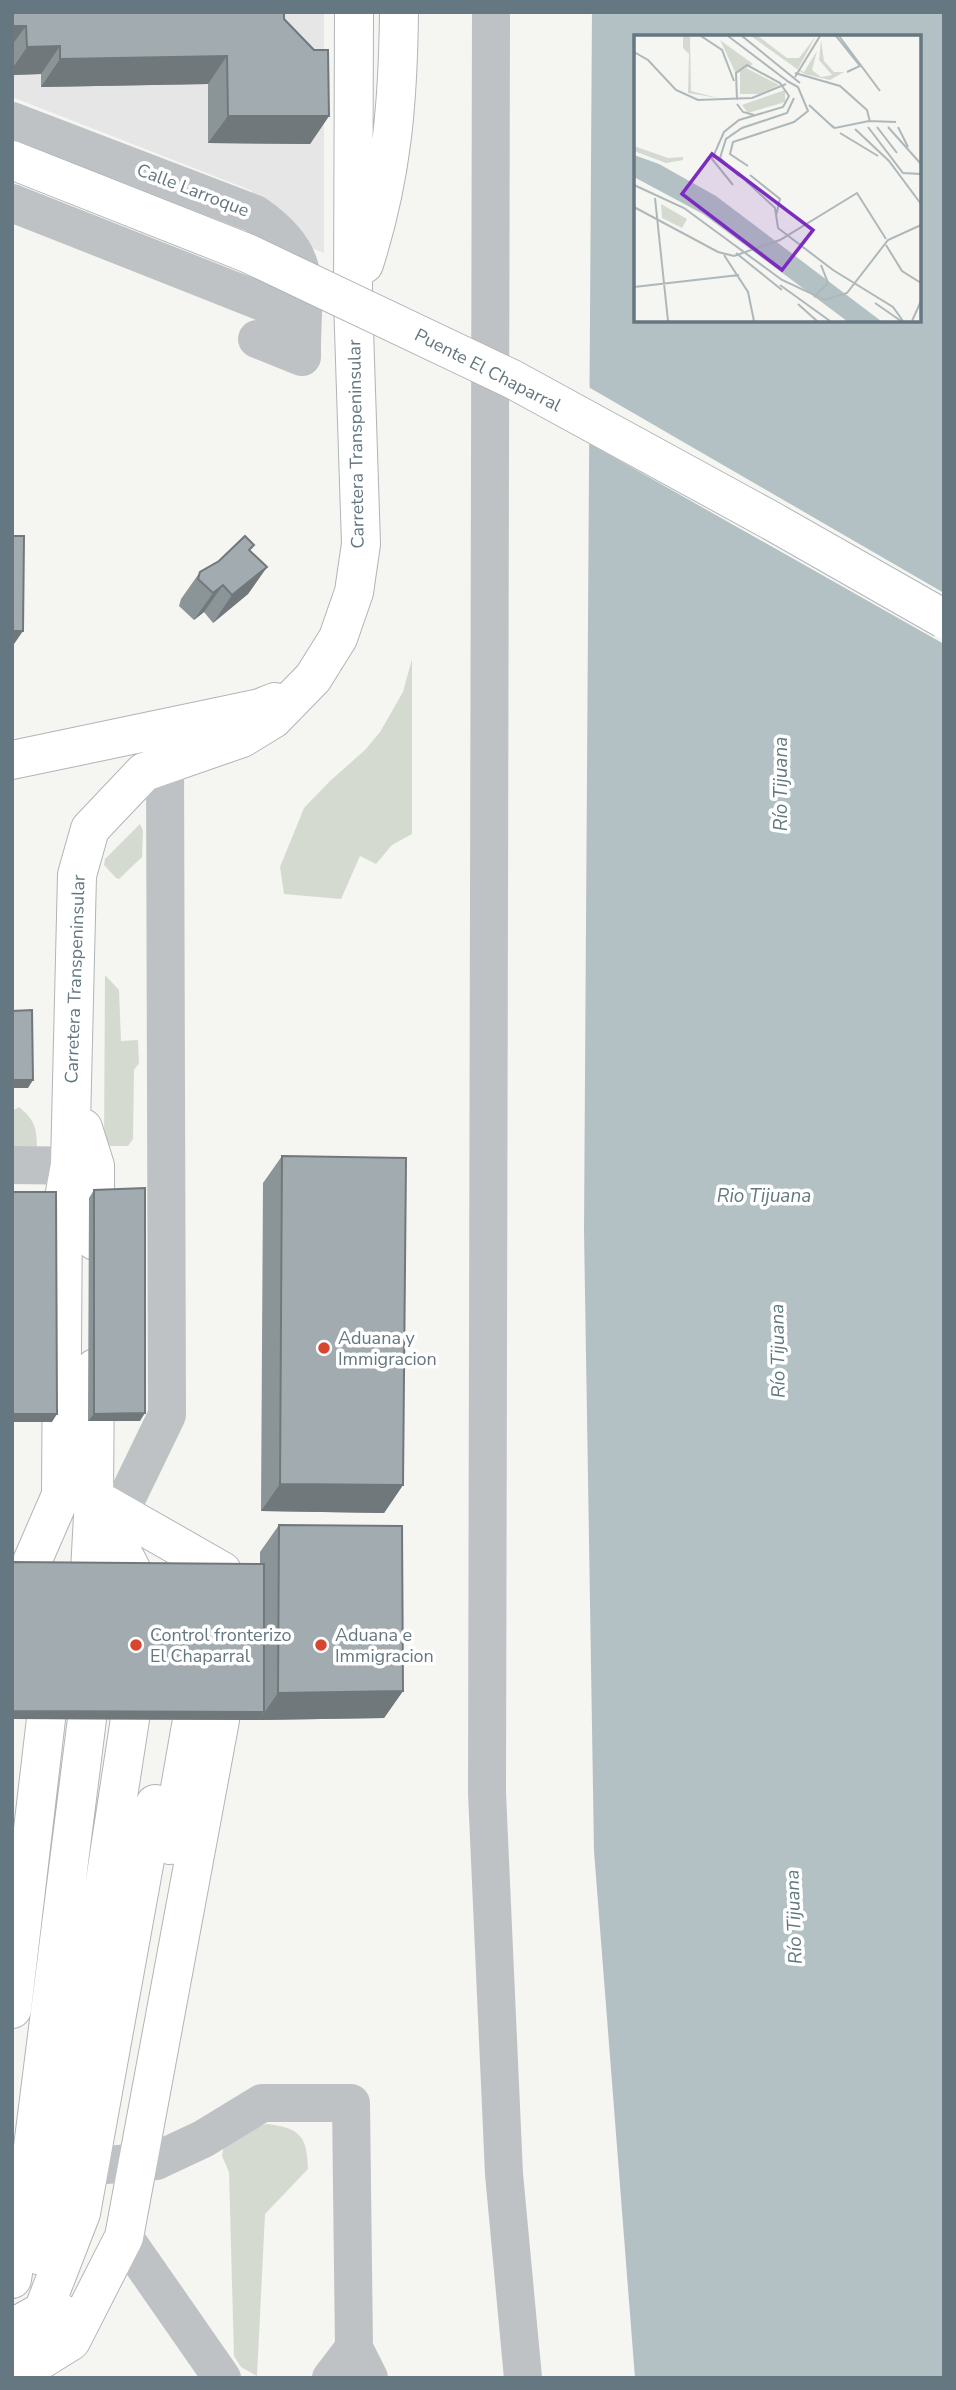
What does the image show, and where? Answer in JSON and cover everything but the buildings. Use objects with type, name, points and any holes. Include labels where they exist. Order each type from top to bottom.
[{"type":"main road","name":"Carretera Transpeninsular","points":[[82,1166],[71,1093],[77,876],[90,829],[144,772],[243,738],[273,719],[313,678],[338,638],[354,592],[360,544],[353,299],[354,12]]},
{"type":"main road","points":[[353,299],[380,215],[392,144],[398,86],[400,12]]},
{"type":"main road","name":"Puente El Chaparral","points":[[12,160],[247,253],[512,379],[944,619]]},
{"type":"main road","points":[[12,760],[260,708],[297,695]]},
{"type":"main road","points":[[82,1166],[63,1203],[104,1548]]},
{"type":"main road","points":[[12,1817],[119,1719]]},
{"type":"main road","points":[[12,2009],[119,1719]]},
{"type":"main road","points":[[12,2373],[42,2359],[31,2308],[64,2167],[119,1719]]},
{"type":"main road","points":[[31,2308],[101,2229],[64,2167],[119,1719]]},
{"type":"main road","points":[[31,2308],[124,2237],[64,2167],[119,1719]]},
{"type":"main road","points":[[12,2343],[39,2334],[31,2308]]},
{"type":"street","points":[[491,12],[487,1793],[504,2174],[523,2378]]},
{"type":"street","name":"Calle Larroque","points":[[12,121],[255,214],[265,221],[291,244],[299,262],[304,288],[302,339]]},
{"type":"street","points":[[12,204],[260,301],[302,339]]},
{"type":"street","points":[[257,339],[302,339]]},
{"type":"street","points":[[104,1548],[167,1415],[165,765]]},
{"type":"street","points":[[12,1165],[82,1166]]},
{"type":"street","points":[[64,2167],[156,2161],[203,2139],[262,2103],[351,2103],[362,2363],[331,2378]]},
{"type":"street","points":[[124,2237],[222,2378]]},
{"type":"shaded area","points":[[12,12],[324,12],[324,253],[294,241],[269,206],[250,190],[12,97]]},
{"type":"shaded area","points":[[412,659],[412,834],[392,845],[376,864],[360,856],[341,899],[284,894],[280,867],[304,808],[365,750],[380,732],[403,692]]},
{"type":"shaded area","points":[[140,824],[143,831],[142,857],[119,879],[116,878],[104,865],[105,859]]},
{"type":"shaded area","points":[[105,975],[119,990],[121,1041],[138,1040],[139,1063],[134,1070],[133,1139],[128,1146],[104,1146]]},
{"type":"shaded area","points":[[19,1107],[34,1124],[37,1147],[12,1150],[12,1111]]},
{"type":"shaded area","points":[[267,2124],[287,2128],[299,2136],[306,2149],[308,2169],[265,2214],[257,2376],[241,2367],[234,2356],[229,2172],[222,2156],[224,2145],[249,2129]]},
{"type":"water","name":"Rio Tijuana","points":[[592,12],[944,12],[944,2378],[635,2378],[594,1851],[584,1230]]},
{"type":"pier","points":[[585,385],[944,593],[944,644],[585,441]]},
{"type":"place","name":"Aduana y Immigracion","points":[[324,1348]]},
{"type":"place","name":"Control fronterizo El Chaparral","points":[[136,1645]]},
{"type":"place","name":"Aduana e Immigracion","points":[[321,1645]]},
{"type":"water label","name":"Río Tijuana","points":[[780,784]]},
{"type":"water label","name":"Río Tijuana","points":[[777,1351]]},
{"type":"water label","name":"Río Tijuana","points":[[793,1917]]}]
